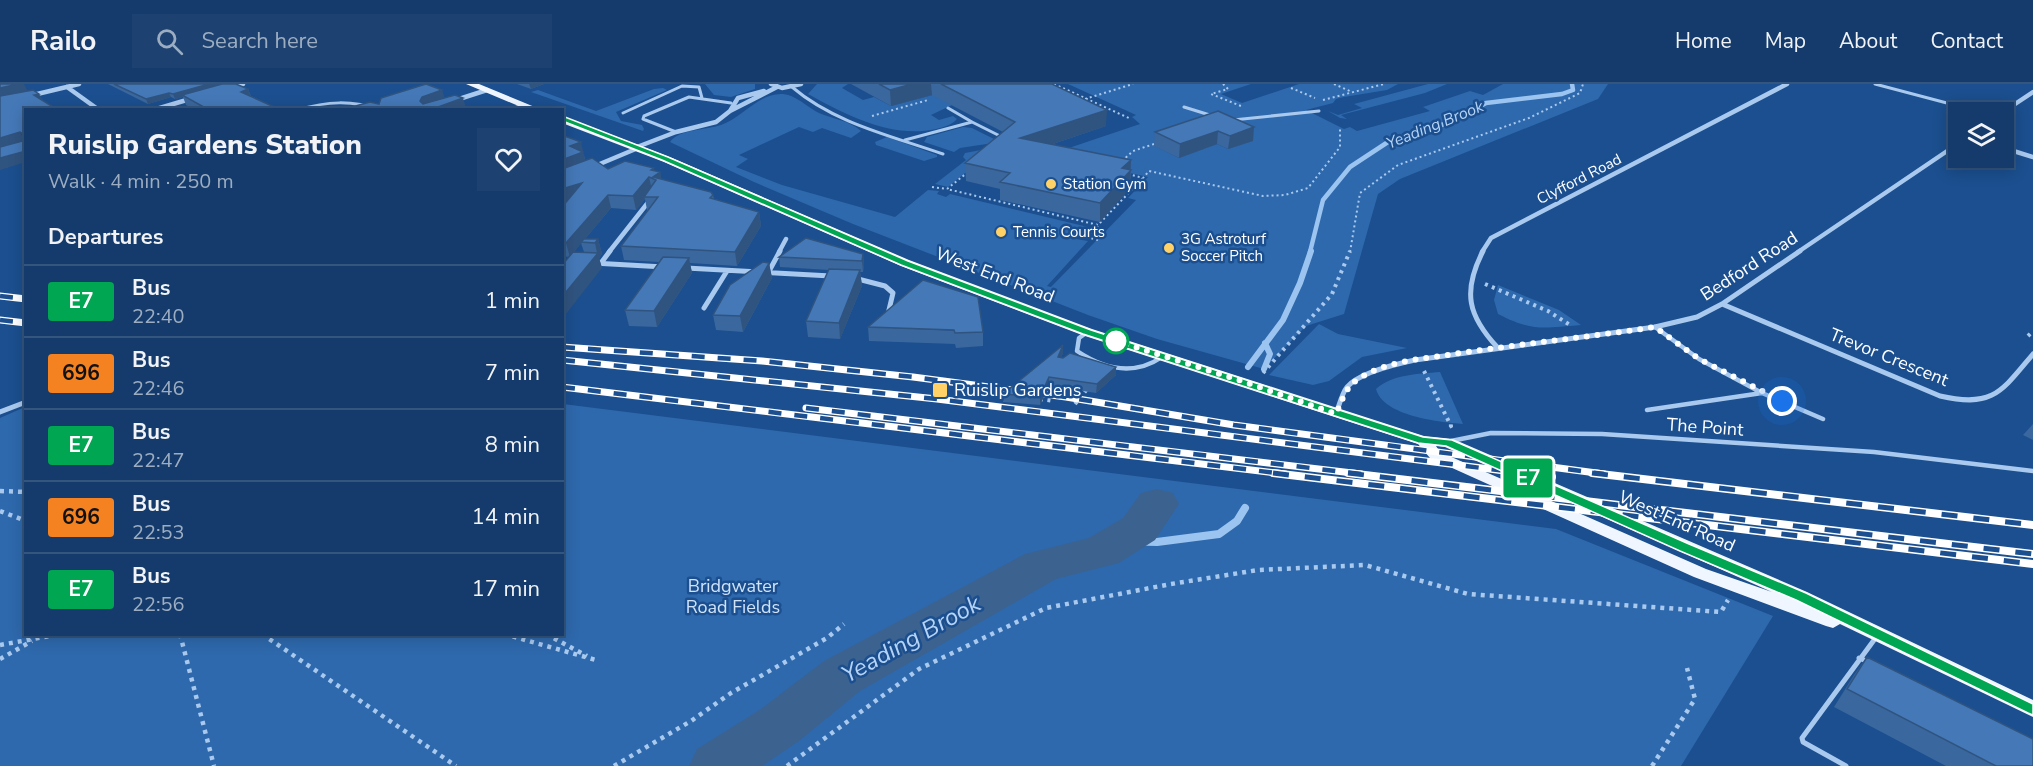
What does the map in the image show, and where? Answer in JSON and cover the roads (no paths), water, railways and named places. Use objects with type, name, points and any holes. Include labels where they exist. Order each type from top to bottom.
[{"type":"main road","points":[[471,84],[533,108]]},
{"type":"main road","name":"West End Road","points":[[564,120],[638,147],[905,263],[1087,332],[1422,441],[1435,455],[1700,573],[1877,636],[2033,709]]},
{"type":"main road","name":"West End Road","points":[[1422,441],[1445,436],[1684,548],[1801,597],[1877,636]]},
{"type":"street","points":[[29,96],[79,84]]},
{"type":"street","points":[[220,90],[243,84]]},
{"type":"street","points":[[771,84],[777,87]]},
{"type":"street","points":[[730,111],[731,103],[735,99],[777,87],[792,87],[801,84]]},
{"type":"street","name":"Clyfford Road","points":[[1498,348],[1485,335],[1475,318],[1471,292],[1481,252],[1491,238],[1787,84]]},
{"type":"street","points":[[67,87],[96,108]]},
{"type":"street","points":[[591,168],[676,132],[716,122],[730,111],[777,87]]},
{"type":"street","points":[[449,102],[487,90]]},
{"type":"street","points":[[2014,105],[2033,92]]},
{"type":"street","points":[[160,108],[198,97]]},
{"type":"street","name":"Bedford Road","points":[[1336,414],[1347,387],[1360,378],[1386,367],[1415,360],[1655,327],[1697,317],[1722,304],[1948,150]]},
{"type":"street","points":[[2014,151],[2033,157]]},
{"type":"street","points":[[601,263],[654,194]]},
{"type":"street","points":[[768,273],[786,239]]},
{"type":"street","points":[[582,262],[670,267]]},
{"type":"street","points":[[681,268],[839,277]]},
{"type":"street","points":[[704,308],[727,271]]},
{"type":"street","points":[[849,277],[885,286],[893,293],[892,304],[886,318]]},
{"type":"street","name":"Trevor Crescent","points":[[1722,304],[1940,396],[1961,401],[1981,402],[1994,397],[2033,354]]},
{"type":"street","points":[[0,412],[24,403]]},
{"type":"lane","points":[[1875,84],[1948,103]]},
{"type":"lane","points":[[623,113],[682,86],[699,87],[702,98]]},
{"type":"lane","points":[[792,87],[800,97],[817,106],[943,154]]},
{"type":"lane","points":[[676,132],[643,119],[644,116],[683,98],[702,98],[731,103]]},
{"type":"lane","points":[[304,108],[319,103],[338,101],[362,103],[376,108]]},
{"type":"lane","points":[[515,108],[526,105]]},
{"type":"lane","points":[[1184,106],[1217,117]]},
{"type":"lane","points":[[948,108],[1006,139]]},
{"type":"lane","points":[[1226,119],[1248,120],[1294,111],[1319,111]]},
{"type":"lane","points":[[905,140],[972,122]]},
{"type":"lane","points":[[870,134],[875,129]]},
{"type":"lane","points":[[1655,327],[1699,359],[1762,393],[1823,418]]},
{"type":"lane","points":[[1087,332],[1079,338],[1076,344],[1077,351],[1083,356],[1133,369],[1151,364],[1162,357]]},
{"type":"lane","points":[[1647,410],[1762,393]]},
{"type":"lane","name":"The Point","points":[[1445,436],[1462,437],[1491,433],[1602,434],[1874,452],[2033,471]]},
{"type":"lane","points":[[1846,766],[1803,742],[1802,738],[1877,636]]},
{"type":"lane","points":[[1859,658],[1876,665]]},
{"type":"waterway","name":"Yeading Brook","points":[[1310,252],[1323,200],[1350,167],[1391,140],[1448,123],[1486,103],[1562,94],[1573,90],[1572,84]]},
{"type":"waterway","name":"Yeading Brook","points":[[1265,344],[1283,320],[1300,283],[1311,251]]},
{"type":"waterway","name":"Yeading Brook","points":[[1248,367],[1265,344]]},
{"type":"waterway","name":"Yeading Brook","points":[[1264,369],[1270,354],[1265,344]]},
{"type":"waterway","name":"Yeading Brook","points":[[717,766],[780,725],[842,676],[1042,566],[1103,551],[1139,529],[1157,504]]},
{"type":"waterway","name":"Yeading Brook","points":[[1120,541],[1157,542],[1219,534],[1237,521],[1245,508]]},
{"type":"railway","points":[[0,296],[24,299]]},
{"type":"railway","points":[[0,320],[24,323]]},
{"type":"railway","points":[[564,347],[762,361],[913,377],[1066,397],[1234,425],[1604,474]]},
{"type":"railway","points":[[564,360],[937,399],[1529,474]]},
{"type":"railway","points":[[564,387],[1285,474]]},
{"type":"railway","points":[[806,408],[1361,474]]},
{"type":"railway","points":[[1273,473],[2033,564]]},
{"type":"railway","points":[[1348,473],[2033,554]]},
{"type":"railway","points":[[1517,473],[1552,477]]},
{"type":"railway","points":[[1592,473],[2033,525]]},
{"type":"place","name":"Station Gym","points":[[1051,184]]},
{"type":"place","name":"Tennis Courts","points":[[1001,232]]},
{"type":"place","name":"3G Astroturf Soccer Pitch","points":[[1169,248]]},
{"type":"place","name":"Ruislip Gardens","points":[[940,390]]},
{"type":"park label","name":"Bridgwater Road Fields","points":[[733,596]]}]
